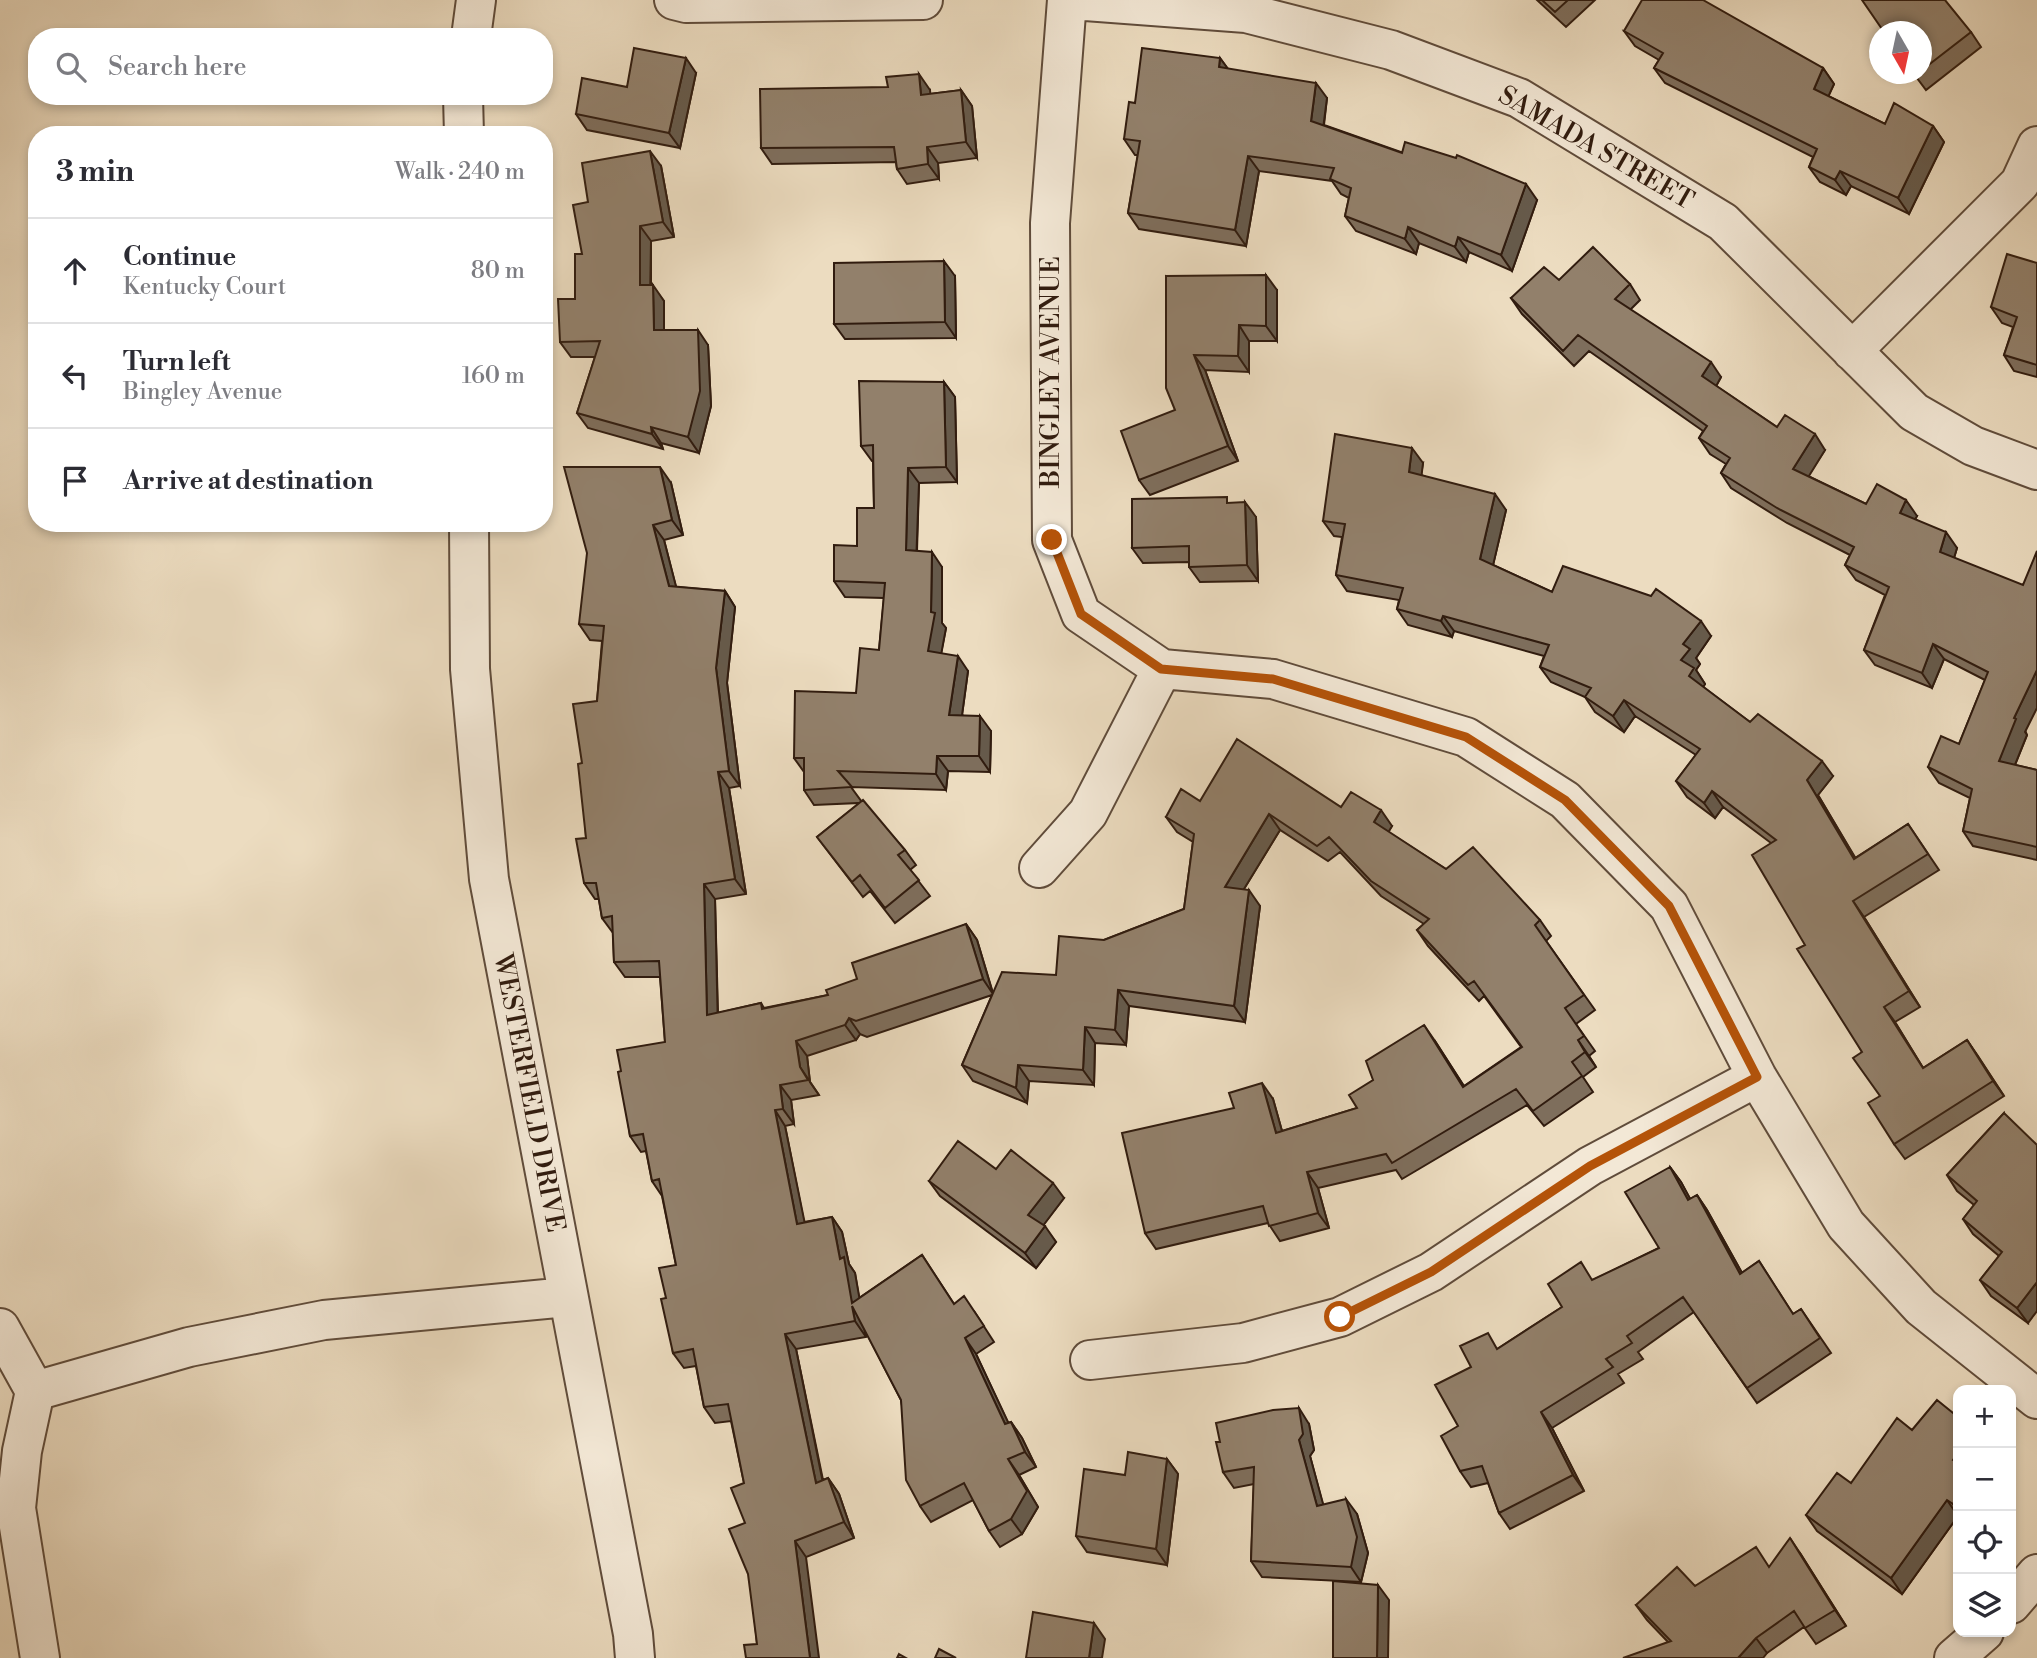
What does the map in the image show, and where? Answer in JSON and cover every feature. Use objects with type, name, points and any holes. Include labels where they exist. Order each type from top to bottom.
[{"type":"street","points":[[472,28],[477,0]]},
{"type":"street","points":[[674,0],[699,3],[923,0]]},
{"type":"street","name":"SAMADA STREET","points":[[1069,0],[1246,13],[1391,50],[1519,99],[1723,222],[1914,412],[1973,446],[2037,470]]},
{"type":"street","name":"BINGLEY AVENUE","points":[[1069,0],[1050,223],[1052,540],[1081,614],[1161,669],[1273,679],[1466,737],[1565,800],[1669,906],[1757,1077],[1846,1224],[1921,1307],[2037,1399]]},
{"type":"street","points":[[463,105],[464,126]]},
{"type":"street","points":[[1852,351],[2020,183],[2037,146]]},
{"type":"street","name":"WESTERFIELD DRIVE","points":[[469,532],[470,669],[489,879],[633,1634],[635,1658]]},
{"type":"street","points":[[1039,868],[1088,813],[1161,669]]},
{"type":"street","points":[[1090,1360],[1243,1343],[1340,1317],[1431,1272],[1590,1166],[1757,1077]]},
{"type":"street","points":[[36,1391],[189,1347],[324,1320],[567,1297]]},
{"type":"street","points":[[0,1328],[36,1391],[22,1451],[16,1508],[40,1658]]},
{"type":"street","points":[[2016,1598],[2037,1574]]},
{"type":"street","points":[[1954,1658],[1978,1637]]},
{"type":"building","points":[[1542,0],[1568,0],[1555,12]]},
{"type":"building","points":[[1642,0],[1703,0],[1823,68],[1814,89],[1885,124],[1894,103],[1933,126],[1898,198],[1840,171],[1835,180],[1809,167],[1817,149],[1654,68],[1663,53],[1624,31]]},
{"type":"building","points":[[1862,0],[1945,0],[1971,32],[1932,62],[1932,21],[1876,21]]},
{"type":"building","points":[[634,48],[686,58],[669,133],[576,114],[582,78],[627,87]]},
{"type":"building","points":[[1142,48],[1220,58],[1219,67],[1316,83],[1311,121],[1402,153],[1405,142],[1456,158],[1457,155],[1526,184],[1501,255],[1458,237],[1455,247],[1408,227],[1405,239],[1345,216],[1351,188],[1330,179],[1334,168],[1248,156],[1235,230],[1128,213],[1140,141],[1124,139],[1129,102],[1135,103]]},
{"type":"building","points":[[919,74],[921,95],[961,90],[966,142],[927,147],[928,164],[897,169],[894,147],[761,148],[760,89],[888,87],[886,77]]},
{"type":"building","points":[[650,151],[663,222],[640,226],[640,285],[653,285],[654,330],[698,330],[700,391],[688,437],[651,427],[652,434],[577,413],[600,341],[560,342],[558,299],[575,299],[575,254],[582,254],[573,205],[588,202],[582,163]]},
{"type":"building","points":[[1593,247],[1630,284],[1615,299],[1711,362],[1702,376],[1777,427],[1785,415],[1815,434],[1793,469],[1866,504],[1877,484],[1906,500],[1900,513],[1946,532],[1940,552],[2023,585],[2037,551],[2037,670],[2014,718],[2016,719],[1999,761],[2037,770],[2037,847],[1963,831],[1972,789],[1928,767],[1941,736],[1959,744],[1988,672],[1933,644],[1922,673],[1864,650],[1889,587],[1845,565],[1854,547],[1777,508],[1721,473],[1730,458],[1699,438],[1707,426],[1578,335],[1563,351],[1511,298],[1544,267],[1559,280]]},
{"type":"building","points":[[2007,254],[2037,263],[2037,365],[2004,355],[2017,317],[1991,307]]},
{"type":"building","points":[[944,261],[945,322],[834,324],[834,263]]},
{"type":"building","points":[[1266,275],[1266,326],[1239,325],[1238,356],[1194,355],[1228,446],[1139,480],[1121,431],[1175,410],[1166,388],[1166,276]]},
{"type":"building","points":[[859,381],[944,382],[946,467],[908,468],[906,550],[932,552],[931,612],[935,613],[928,651],[958,656],[949,715],[980,716],[979,756],[937,756],[936,774],[838,771],[852,787],[804,790],[804,758],[794,758],[795,691],[856,693],[860,648],[879,650],[885,583],[834,581],[834,545],[857,546],[857,508],[874,508],[873,445],[861,446]]},
{"type":"building","points":[[1335,434],[1412,448],[1409,472],[1495,494],[1480,559],[1552,592],[1563,566],[1651,596],[1656,589],[1701,621],[1683,644],[1690,649],[1681,660],[1694,668],[1689,676],[1750,722],[1758,714],[1822,761],[1807,780],[1854,859],[1908,824],[1928,854],[1853,901],[1909,991],[1884,1007],[1923,1068],[1967,1040],[1993,1081],[1894,1144],[1868,1103],[1880,1096],[1853,1058],[1862,1052],[1797,949],[1805,945],[1752,855],[1776,840],[1712,791],[1704,803],[1676,781],[1700,749],[1624,700],[1613,716],[1585,697],[1591,688],[1540,667],[1549,645],[1443,616],[1441,621],[1397,609],[1403,588],[1336,575],[1345,524],[1323,521]]},
{"type":"building","points":[[564,467],[660,467],[672,520],[653,525],[669,586],[725,591],[716,668],[729,771],[718,772],[735,879],[704,884],[707,1015],[761,1003],[762,1009],[828,995],[826,990],[857,979],[852,963],[966,924],[983,979],[856,1021],[849,1018],[845,1025],[796,1041],[800,1067],[808,1080],[780,1085],[783,1109],[775,1110],[797,1224],[832,1217],[840,1259],[844,1257],[852,1303],[922,1255],[954,1304],[964,1296],[984,1326],[965,1338],[1005,1424],[1011,1422],[1025,1452],[1008,1459],[1027,1491],[1011,1519],[989,1531],[964,1483],[920,1506],[906,1480],[901,1400],[852,1306],[855,1321],[785,1334],[816,1483],[828,1478],[844,1522],[795,1541],[810,1658],[746,1658],[744,1645],[757,1644],[748,1574],[729,1529],[745,1523],[731,1488],[744,1483],[728,1404],[704,1407],[693,1349],[673,1353],[661,1299],[666,1298],[659,1268],[676,1265],[659,1179],[652,1181],[643,1134],[630,1136],[618,1072],[621,1071],[617,1050],[665,1042],[659,961],[614,962],[612,916],[602,918],[596,883],[584,883],[576,839],[586,838],[578,764],[582,763],[573,704],[597,701],[604,626],[579,624],[587,553]]},
{"type":"building","points":[[1227,497],[1227,503],[1245,502],[1247,565],[1189,567],[1189,546],[1132,548],[1132,499]]},
{"type":"building","points":[[1237,739],[1341,807],[1351,792],[1381,810],[1374,822],[1446,869],[1473,847],[1540,920],[1535,925],[1584,995],[1565,1008],[1584,1036],[1578,1040],[1585,1052],[1572,1062],[1582,1076],[1533,1111],[1516,1089],[1392,1163],[1386,1154],[1307,1172],[1318,1213],[1269,1226],[1263,1206],[1145,1233],[1122,1133],[1234,1108],[1229,1093],[1262,1083],[1276,1133],[1357,1108],[1349,1095],[1373,1080],[1366,1061],[1424,1025],[1463,1087],[1522,1047],[1474,981],[1468,985],[1417,930],[1429,919],[1371,881],[1329,837],[1317,846],[1269,814],[1225,887],[1249,890],[1234,1006],[1118,990],[1115,1030],[1085,1027],[1083,1070],[1018,1065],[1016,1088],[962,1065],[1002,972],[1056,975],[1059,936],[1104,940],[1184,909],[1194,834],[1166,817],[1181,789],[1200,801]]},
{"type":"building","points":[[863,800],[905,850],[898,855],[919,880],[885,908],[860,875],[852,882],[817,837]]},
{"type":"building","points":[[2004,1113],[2037,1145],[2037,1282],[2017,1308],[1980,1280],[2002,1252],[1963,1219],[1977,1201],[1947,1175]]},
{"type":"building","points":[[958,1141],[996,1169],[1011,1150],[1053,1183],[1028,1215],[1045,1226],[1025,1253],[929,1181]]},
{"type":"building","points":[[1670,1167],[1688,1200],[1697,1195],[1740,1274],[1759,1261],[1793,1314],[1801,1309],[1820,1338],[1747,1388],[1683,1297],[1627,1336],[1632,1343],[1606,1359],[1613,1367],[1541,1412],[1573,1475],[1499,1513],[1482,1466],[1460,1471],[1441,1436],[1458,1426],[1435,1385],[1471,1367],[1460,1346],[1488,1333],[1497,1349],[1562,1307],[1548,1284],[1581,1262],[1592,1280],[1659,1248],[1625,1192]]},
{"type":"building","points":[[1937,1400],[1953,1413],[1953,1504],[1947,1500],[1891,1578],[1806,1515],[1837,1473],[1851,1483],[1897,1418],[1912,1430]]},
{"type":"building","points":[[1299,1408],[1303,1434],[1299,1440],[1317,1506],[1346,1499],[1357,1537],[1351,1567],[1251,1561],[1254,1467],[1223,1472],[1216,1442],[1220,1442],[1216,1423],[1273,1410]]},
{"type":"building","points":[[1128,1452],[1167,1459],[1156,1549],[1076,1536],[1084,1469],[1125,1475]]},
{"type":"building","points":[[1790,1538],[1835,1610],[1805,1628],[1794,1611],[1756,1638],[1738,1658],[1623,1658],[1671,1641],[1636,1605],[1677,1567],[1695,1586],[1756,1547],[1769,1567]]},
{"type":"building","points":[[1333,1581],[1378,1585],[1377,1658],[1333,1658]]},
{"type":"building","points":[[1033,1612],[1094,1623],[1089,1658],[1026,1658]]},
{"type":"building","points":[[939,1649],[956,1658],[935,1658]]},
{"type":"route","points":[[1052,540],[1081,614],[1161,669],[1273,679],[1466,737],[1565,800],[1669,906],[1757,1077],[1590,1166],[1431,1272],[1340,1317]]}]
